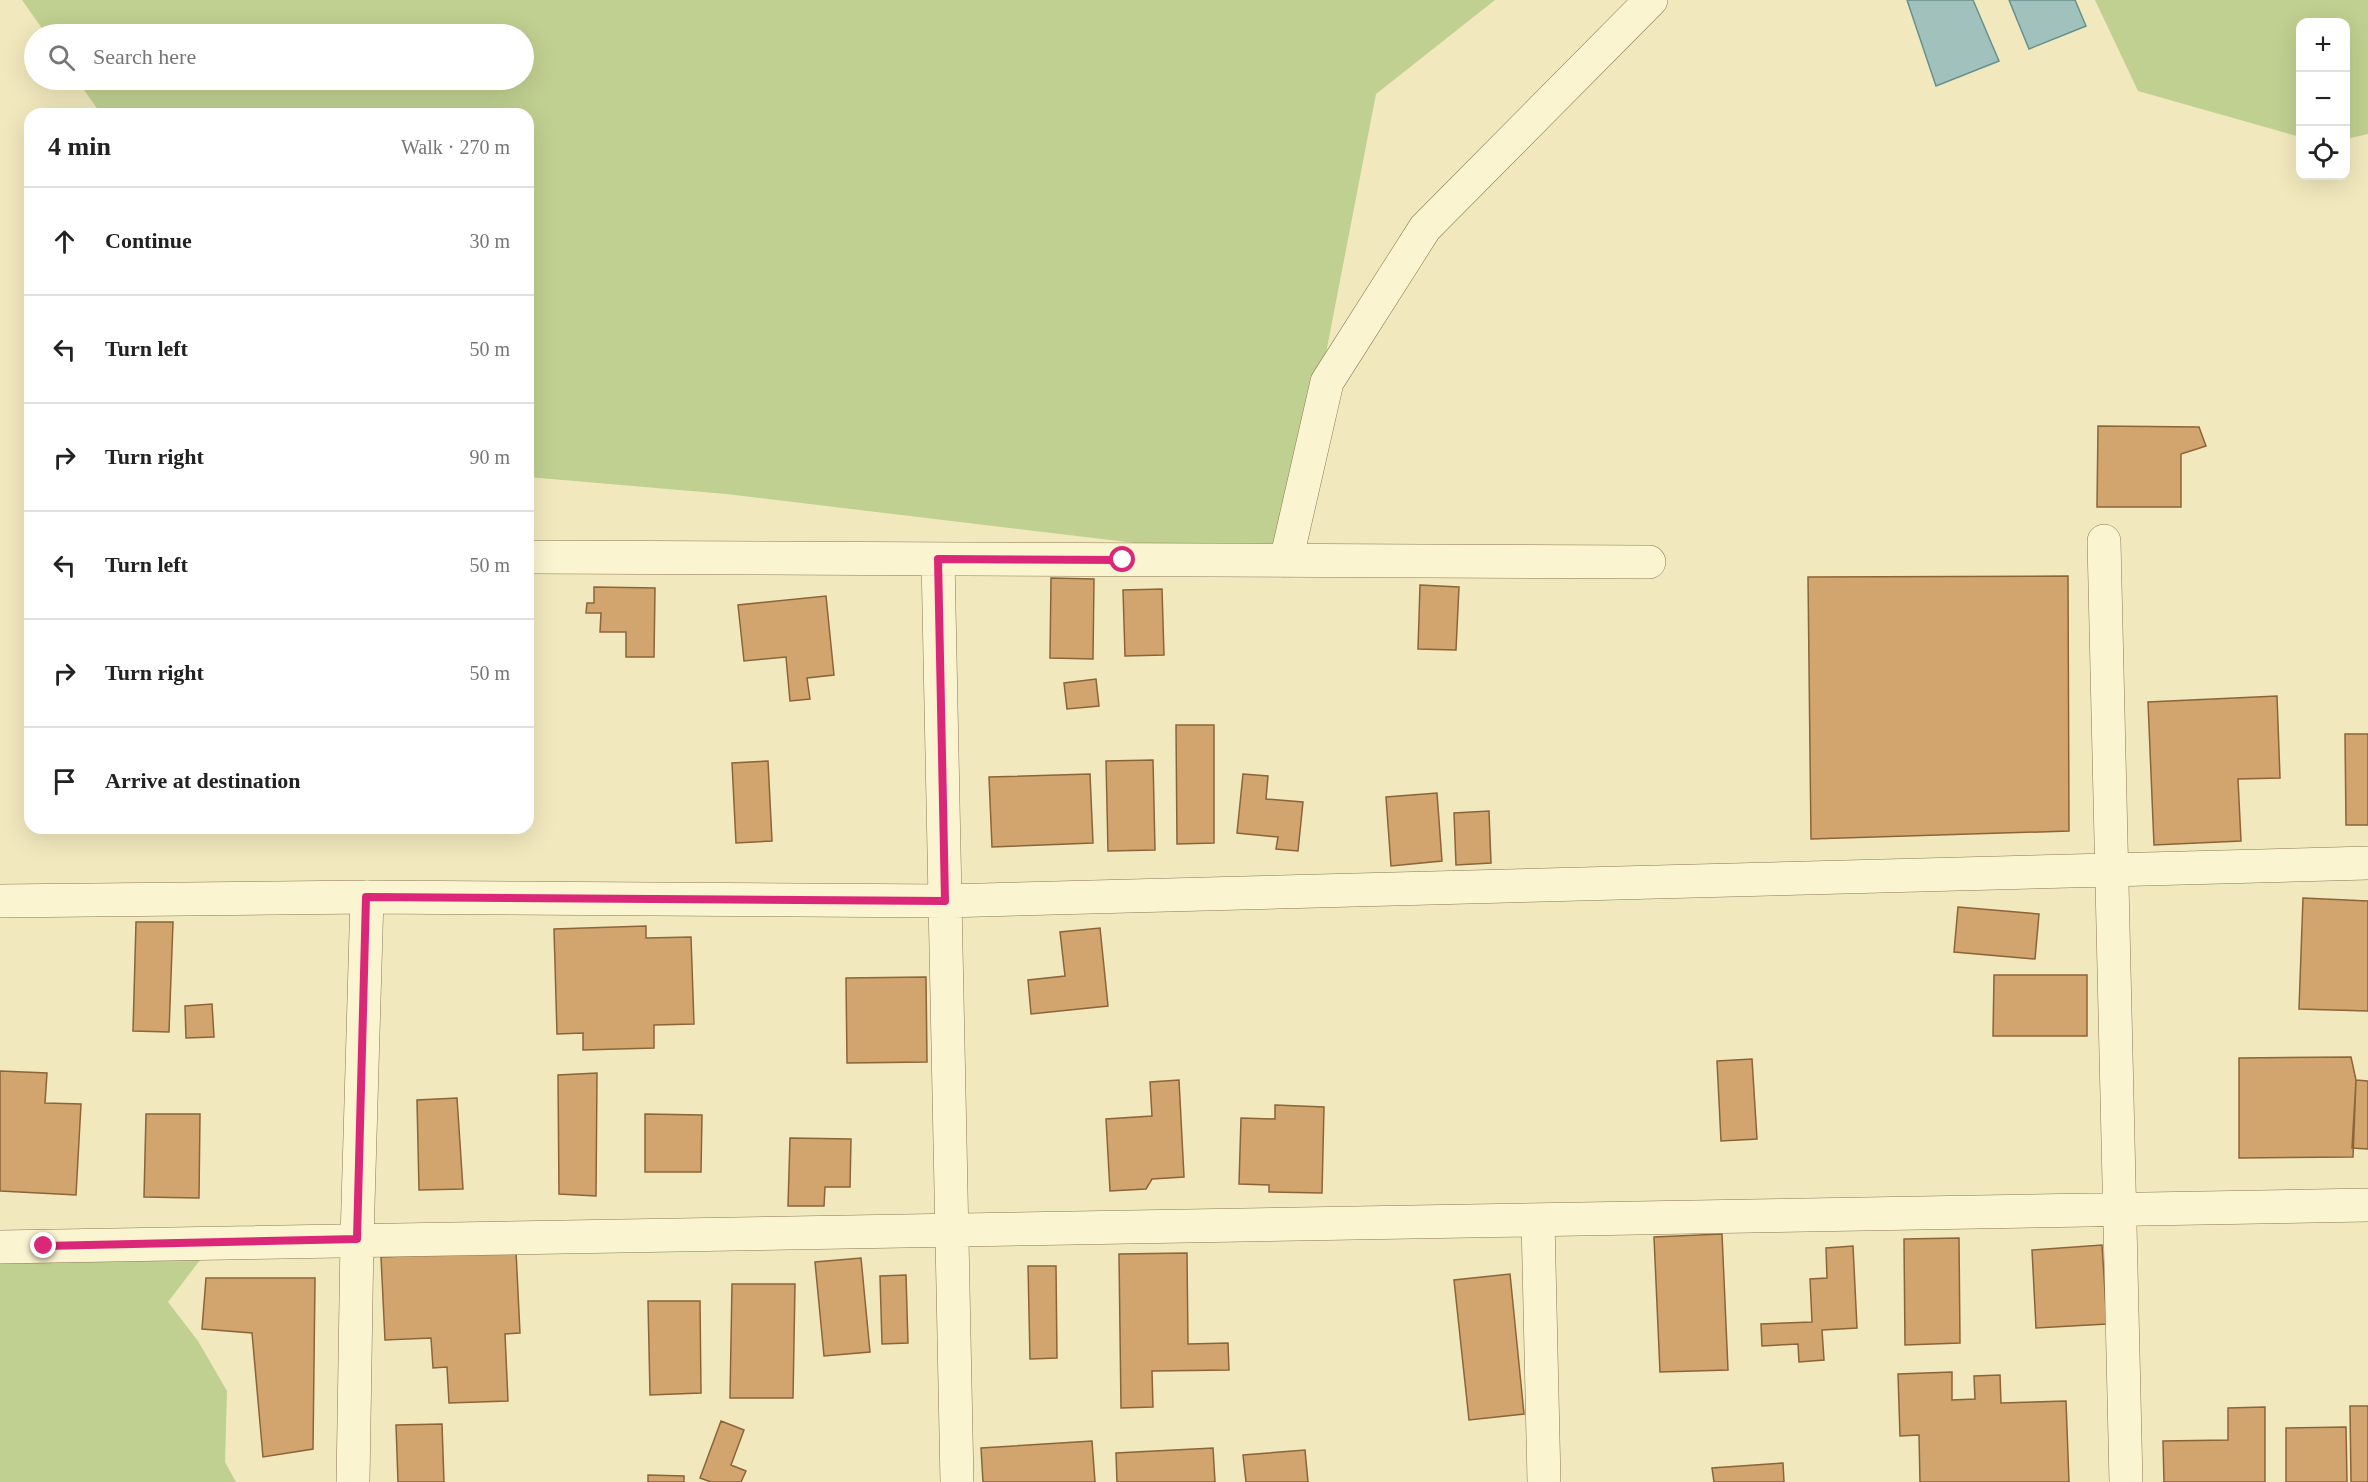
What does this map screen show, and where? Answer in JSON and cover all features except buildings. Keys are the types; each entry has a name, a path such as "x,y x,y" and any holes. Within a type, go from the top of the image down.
{"street":[{"path":"1286,561 1327,382 1425,228 1651,0"},
{"path":"2104,541 2126,1482"},
{"path":"534,557 1649,562"},
{"path":"938,559 957,1482"},
{"path":"0,901 366,897 945,901 2368,863"},
{"path":"353,1482 366,897"},
{"path":"0,1247 2368,1205"},
{"path":"1538,1220 1544,1482"}],"green space":[{"path":"22,0 1495,0 1376,94 1286,561 726,494 534,478 534,108 97,108 84,90 534,90 534,24 39,24"},
{"path":"2095,0 2368,0 2368,134 2350,138 2350,18 2296,18 2296,136 2138,91"},
{"path":"213,1243 168,1302 198,1341 227,1391 225,1462 236,1482 0,1482 0,1247"}],"water":[{"path":"1907,0 1973,0 1999,61 1936,86"},
{"path":"2009,0 2075,0 2086,26 2029,49"}],"route":[{"path":"44,1246 357,1239 366,897 945,901 938,559 1123,560"}]}
